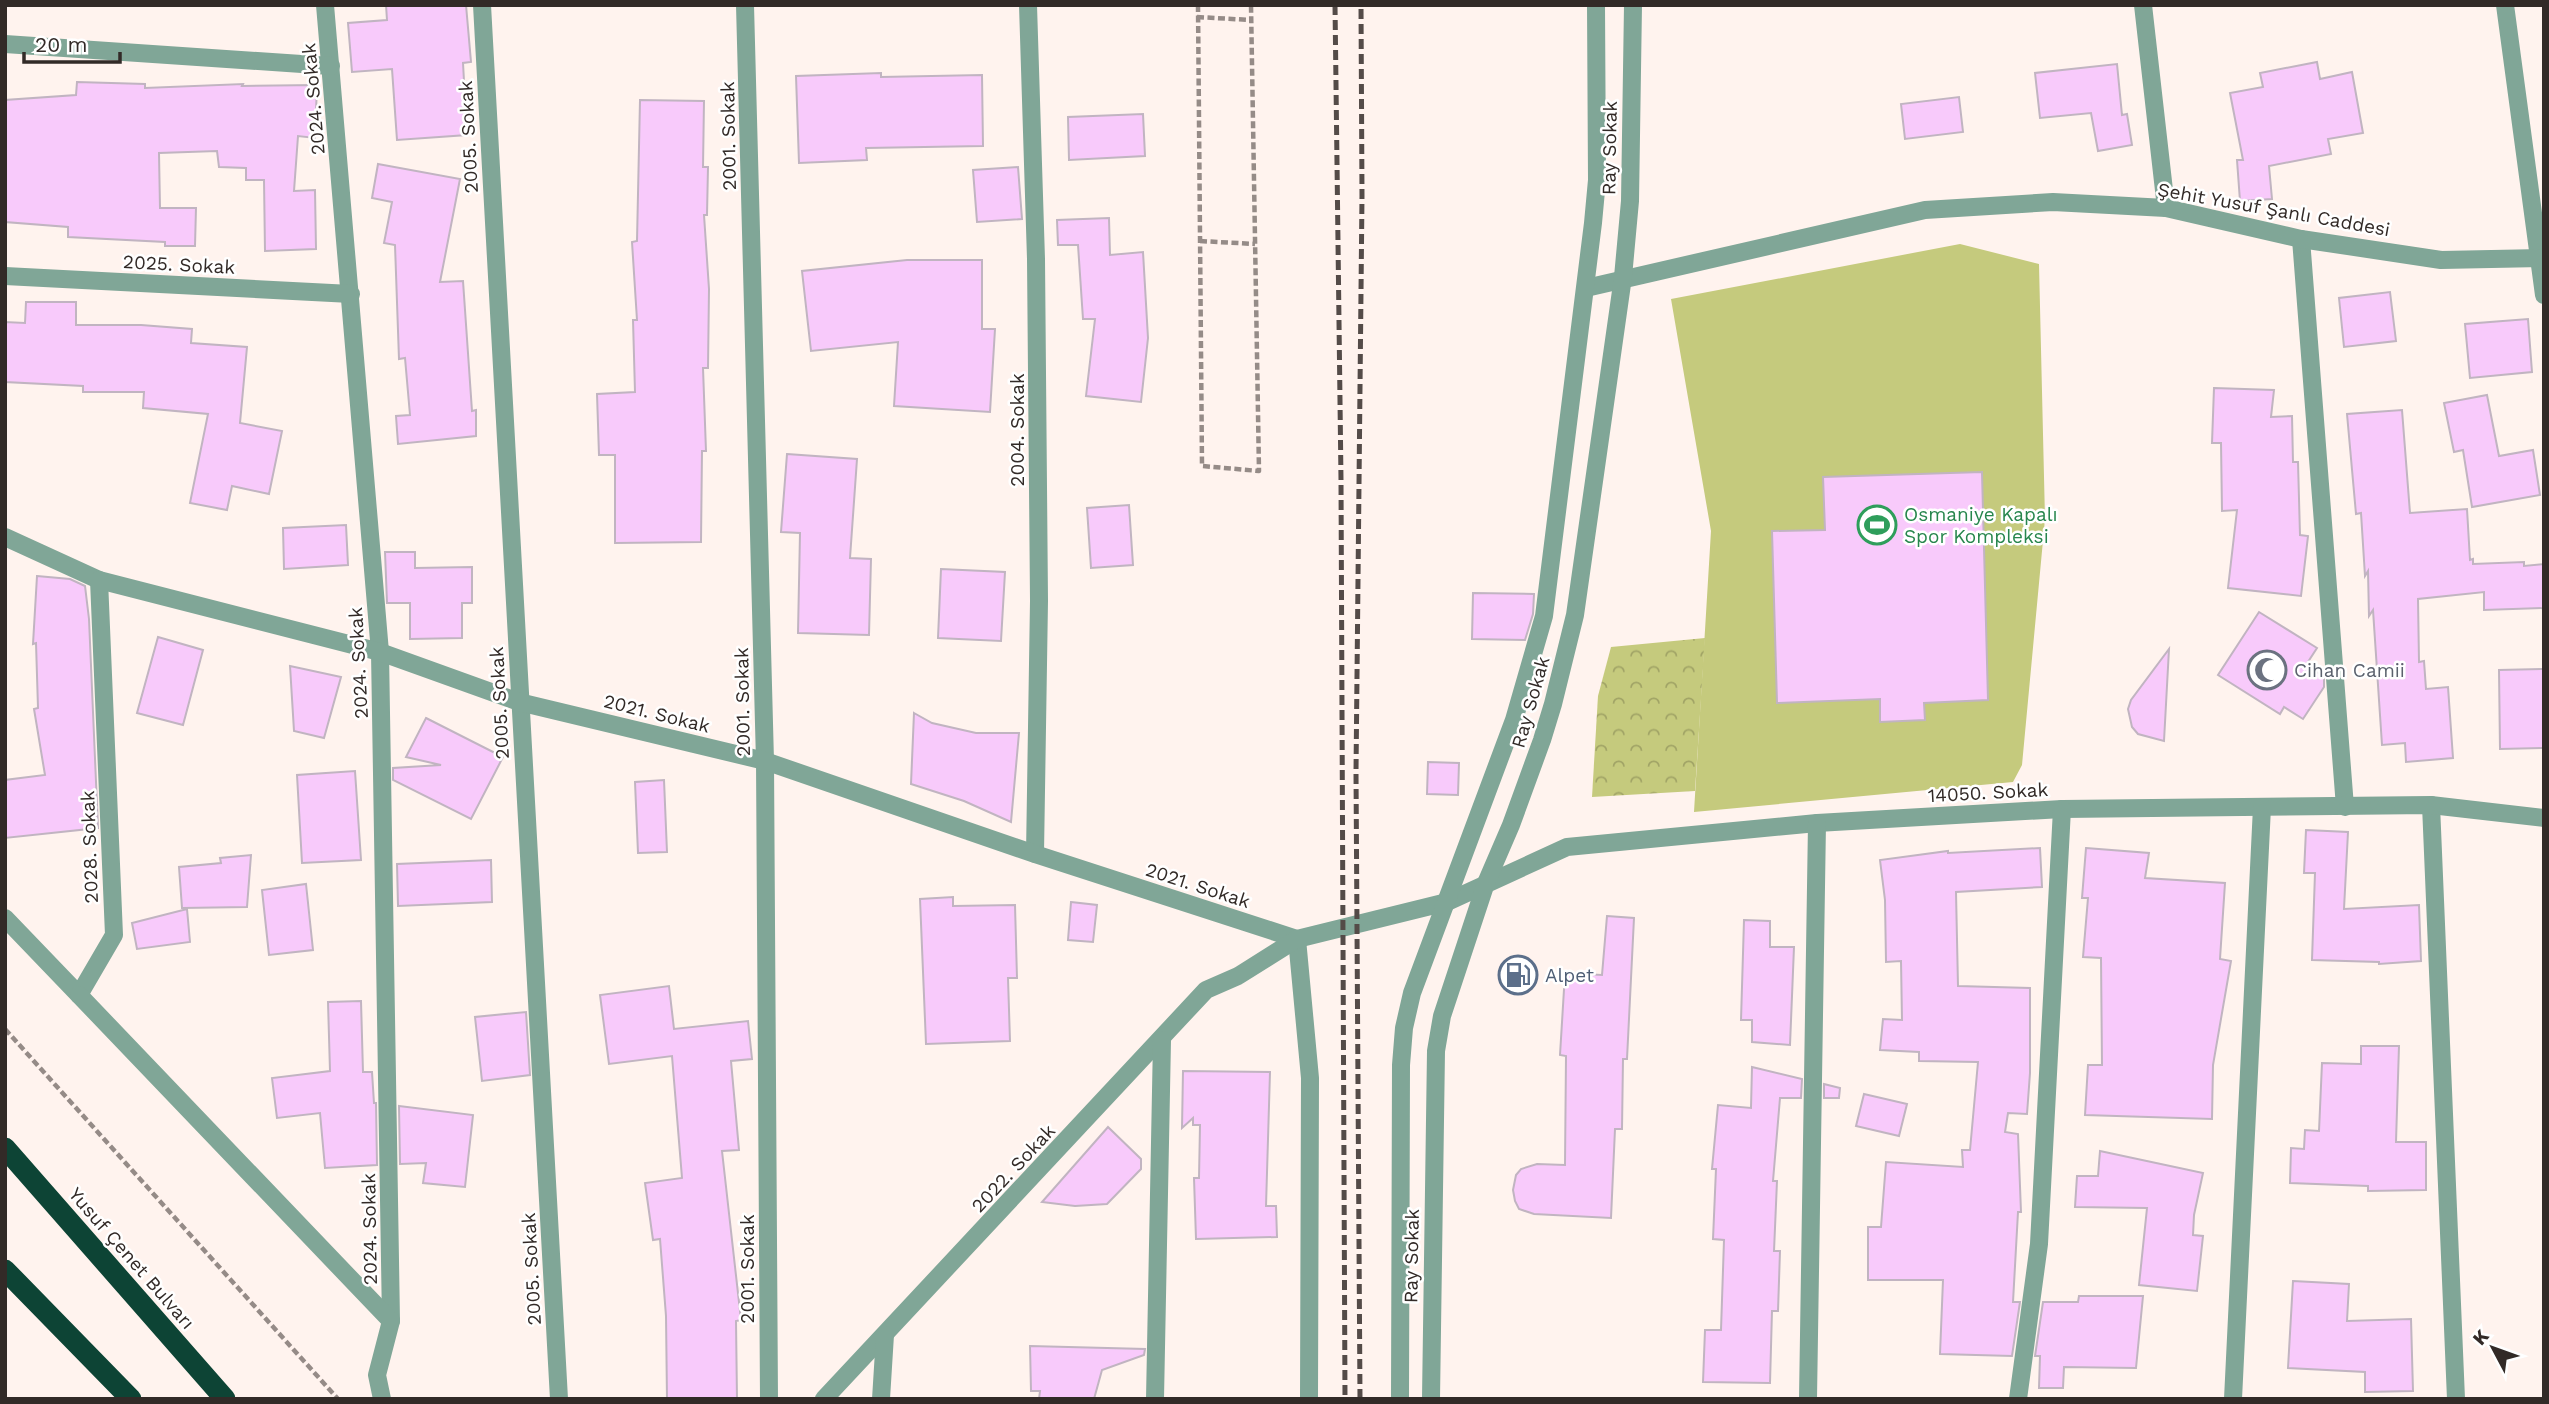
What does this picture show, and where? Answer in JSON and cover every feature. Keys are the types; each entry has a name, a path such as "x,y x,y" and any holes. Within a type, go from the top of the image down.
{"highway":[{"name":"Yusuf Çenet Bulvarı","path":"5,1148 225,1399"},
{"path":"5,1270 126,1397"}],"street":[{"name":"2024. Sokak","path":"325,5 380,652 391,1321 377,1375 382,1399"},
{"name":"2005. Sokak","path":"482,5 559,1399"},
{"name":"2001. Sokak","path":"745,5 765,761 769,1399"},
{"name":"2004. Sokak","path":"1028,5 1037,273 1039,601 1035,854"},
{"path":"1400,1399 1403,1040 1412,993 1514,720 1544,616 1586,288 1597,180 1595,5"},
{"name":"Ray Sokak","path":"1431,1399 1436,1051 1442,1016 1486,883 1511,825 1542,740 1569,639 1623,277 1630,201 1633,5"},
{"path":"2143,5 2166,208"},
{"path":"2505,5 2544,295"},
{"path":"5,44 331,66"},
{"name":"Şehit Yusuf Şanlı Caddesi","path":"1586,288 1623,277 1925,210 2053,202 2166,208 2301,239 2441,260 2541,259"},
{"path":"2301,239 2345,807"},
{"name":"2025. Sokak","path":"5,276 351,295"},
{"name":"2021. Sokak","path":"5,537 99,580 380,652 519,702 765,761 1035,854 1297,939"},
{"name":"2028. Sokak","path":"79,995 114,935 99,580"},
{"path":"2431,805 2456,1399"},
{"name":"14050. Sokak","path":"1297,939 1447,902 1567,846 1817,823 2062,809 2431,805 2544,818"},
{"path":"2232,1399 2262,807"},
{"path":"2018,1399 2039,1244 2062,809"},
{"path":"1808,1399 1817,823"},
{"path":"5,918 391,1321"},
{"path":"1297,939 1310,1078 1309,1399"},
{"name":"2022. Sokak","path":"824,1399 1206,990 1238,976 1297,939"},
{"path":"1155,1399 1162,1040"},
{"path":"881,1399 885,1335"}],"path":[{"path":"1198,5 1202,466 1259,471 1251,5"},
{"path":"1197,17 1251,20"},
{"path":"1200,241 1255,244"},
{"path":"5,1029 338,1399"}],"green space":[{"name":"Osmaniye Kapalı Spor Kompleksi","path":"1960,244 2039,264 2045,519 2022,765 2013,782 1694,812 1711,531 1671,299"},
{"path":"1705,638 1695,791 1592,797 1598,696 1611,647"}],"building":[{"path":"386,5 466,5 471,62 463,63 467,135 397,140 392,69 352,72 348,23 387,20"},
{"path":"2317,62 2320,79 2352,72 2363,133 2328,139 2331,154 2269,166 2272,199 2240,201 2237,160 2243,160 2230,93 2263,87 2260,73"},
{"path":"2117,64 2122,115 2127,114 2132,145 2098,151 2091,113 2040,118 2035,73"},
{"path":"881,73 881,77 982,75 983,146 866,148 867,160 799,163 796,76"},
{"path":"77,82 145,84 145,88 243,84 242,86 317,85 315,138 298,136 294,191 315,190 316,249 265,251 264,180 246,180 246,168 219,167 217,151 159,153 160,208 196,208 195,246 165,246 165,242 68,237 68,227 5,222 5,100 76,95"},
{"path":"1959,97 1963,132 1905,139 1901,104"},
{"path":"640,100 704,101 703,167 708,167 707,215 704,215 709,289 708,368 703,368 706,451 702,451 701,542 615,543 615,455 599,455 597,394 635,392 633,320 637,320 632,242 637,241"},
{"path":"1143,114 1145,156 1069,160 1068,117"},
{"path":"378,164 460,179 440,282 463,281 472,411 476,410 476,436 398,444 396,416 410,415 405,358 399,359 395,245 384,243 392,202 372,198"},
{"path":"1018,167 1022,219 977,222 973,170"},
{"path":"1109,218 1110,255 1143,252 1148,338 1141,402 1086,396 1095,319 1083,319 1078,245 1058,245 1057,220"},
{"path":"907,260 982,260 982,329 995,329 990,412 894,406 898,342 811,351 802,271"},
{"path":"2390,292 2396,341 2344,347 2339,298"},
{"path":"26,302 76,302 76,325 141,325 192,329 191,343 247,347 240,423 282,431 269,494 232,486 227,510 190,503 208,414 143,408 144,392 83,392 83,386 5,382 5,322 25,323"},
{"path":"2528,319 2532,372 2470,378 2465,324"},
{"path":"2214,388 2274,390 2271,417 2292,416 2293,462 2298,462 2300,535 2308,536 2301,596 2228,588 2237,510 2222,511 2221,443 2212,443"},
{"path":"2487,395 2499,456 2533,450 2540,495 2472,507 2463,450 2454,452 2444,403"},
{"path":"2402,410 2410,513 2467,509 2470,560 2473,559 2473,564 2544,564 2544,608 2484,610 2484,592 2418,599 2419,662 2424,661 2426,689 2448,687 2453,758 2406,762 2405,743 2382,745 2373,610 2369,616 2368,571 2365,576 2361,513 2356,514 2347,414"},
{"path":"787,454 857,459 850,558 871,559 869,635 798,633 800,533 781,532"},
{"path":"1982,472 1988,700 1924,703 1925,720 1880,722 1880,699 1777,703 1772,531 1825,530 1823,477"},
{"path":"1129,505 1133,565 1091,568 1087,508"},
{"path":"346,525 348,565 284,569 283,528"},
{"path":"385,552 415,552 415,568 472,567 472,603 462,603 462,638 410,639 410,603 387,603"},
{"path":"941,569 1005,572 1001,641 938,638"},
{"path":"37,576 70,579 85,586 89,619 98,828 5,838 5,780 45,775 34,709 38,708 36,643 33,644"},
{"path":"1473,593 1534,594 1533,614 1525,640 1472,639"},
{"name":"Cihan Camii","path":"2259,612 2317,648 2306,665 2324,677 2324,687 2303,719 2284,707 2280,714 2218,675"},
{"path":"158,637 203,650 183,725 137,713"},
{"path":"2169,649 2164,741 2138,734 2132,727 2128,709 2131,700"},
{"path":"290,666 341,677 324,738 294,731"},
{"path":"2544,669 2544,748 2500,749 2499,670"},
{"path":"914,713 932,723 976,733 1019,733 1011,822 964,801 911,784"},
{"path":"426,718 503,757 471,819 393,780 393,768 441,765 406,757"},
{"path":"1428,762 1459,763 1458,795 1427,794"},
{"path":"355,771 361,860 302,863 297,775"},
{"path":"664,780 667,852 638,853 635,782"},
{"path":"2306,830 2348,832 2344,909 2419,905 2421,961 2379,964 2312,960 2315,873 2304,873"},
{"path":"2040,848 2042,887 1956,892 1958,986 2030,988 2030,1073 2027,1114 2008,1113 2005,1132 2018,1134 2021,1212 2018,1212 2013,1302 2020,1302 2012,1356 1940,1354 1943,1280 1868,1280 1868,1227 1881,1227 1886,1162 1963,1167 1962,1150 1970,1150 1978,1062 1919,1061 1919,1052 1880,1050 1883,1019 1902,1020 1901,961 1886,962 1885,900 1880,860 1948,851"},
{"path":"2086,848 2149,853 2145,878 2225,883 2220,959 2231,961 2213,1065 2212,1119 2085,1115 2088,1065 2102,1065 2101,958 2083,957 2088,898 2082,898"},
{"path":"251,855 247,907 182,908 179,867 221,863 220,858"},
{"path":"491,860 492,902 398,906 397,864"},
{"path":"306,884 313,950 269,955 262,890"},
{"path":"953,897 953,906 1015,905 1017,978 1008,978 1010,1041 926,1044 920,899"},
{"path":"1071,902 1097,905 1093,942 1068,940"},
{"path":"187,909 190,942 137,949 132,923"},
{"path":"1607,916 1634,918 1627,1059 1623,1059 1622,1129 1615,1129 1611,1218 1534,1214 1519,1209 1515,1201 1513,1190 1516,1175 1521,1169 1537,1164 1565,1165 1566,1056 1560,1055 1565,973 1602,975"},
{"path":"1744,920 1770,921 1770,947 1794,947 1790,1045 1752,1042 1752,1020 1741,1020"},
{"path":"669,986 674,1029 748,1021 752,1059 731,1061 739,1150 722,1151 741,1320 736,1321 737,1399 667,1399 666,1316 660,1239 653,1240 645,1183 682,1178 672,1056 609,1064 600,995"},
{"path":"361,1001 363,1072 372,1072 376,1103 377,1165 325,1168 320,1113 277,1118 272,1078 330,1071 328,1002"},
{"path":"526,1012 530,1075 482,1081 475,1017"},
{"path":"2361,1046 2399,1046 2396,1142 2426,1142 2426,1190 2368,1191 2368,1186 2290,1183 2291,1148 2304,1149 2305,1130 2319,1131 2322,1063 2361,1064"},
{"path":"1752,1067 1802,1079 1801,1098 1780,1098 1773,1181 1777,1181 1774,1251 1780,1251 1778,1311 1772,1311 1770,1383 1703,1382 1705,1330 1721,1330 1724,1240 1713,1239 1716,1169 1712,1169 1718,1105 1751,1108"},
{"path":"1183,1071 1270,1072 1266,1206 1276,1206 1277,1237 1196,1239 1194,1178 1199,1178 1200,1125 1193,1125 1193,1118 1182,1128"},
{"path":"1824,1084 1840,1088 1839,1098 1824,1098"},
{"path":"1864,1094 1907,1104 1899,1136 1856,1126"},
{"path":"399,1106 473,1115 465,1187 423,1183 426,1163 400,1164"},
{"path":"1108,1127 1141,1159 1141,1169 1107,1204 1075,1206 1042,1202"},
{"path":"2100,1151 2203,1173 2194,1215 2193,1235 2203,1236 2197,1291 2139,1285 2147,1208 2075,1207 2077,1176 2098,1176"},
{"path":"2293,1281 2349,1284 2347,1321 2411,1319 2413,1391 2365,1392 2365,1372 2288,1368"},
{"path":"2079,1296 2143,1296 2136,1368 2064,1367 2063,1388 2039,1388 2040,1356 2035,1356 2043,1302 2078,1302"},
{"path":"1030,1346 1145,1349 1144,1355 1102,1370 1094,1399 1039,1399 1040,1391 1031,1391"}],"railway":[{"path":"1335,5 1341,480 1345,1399"},
{"path":"1360,1399 1356,772 1362,196 1361,5"}],"place":[{"name":"Osmaniye Kapalı Spor Kompleksi","path":"1877,525"},
{"name":"Cihan Camii","path":"2267,670"},
{"name":"Alpet","path":"1518,975"}]}
